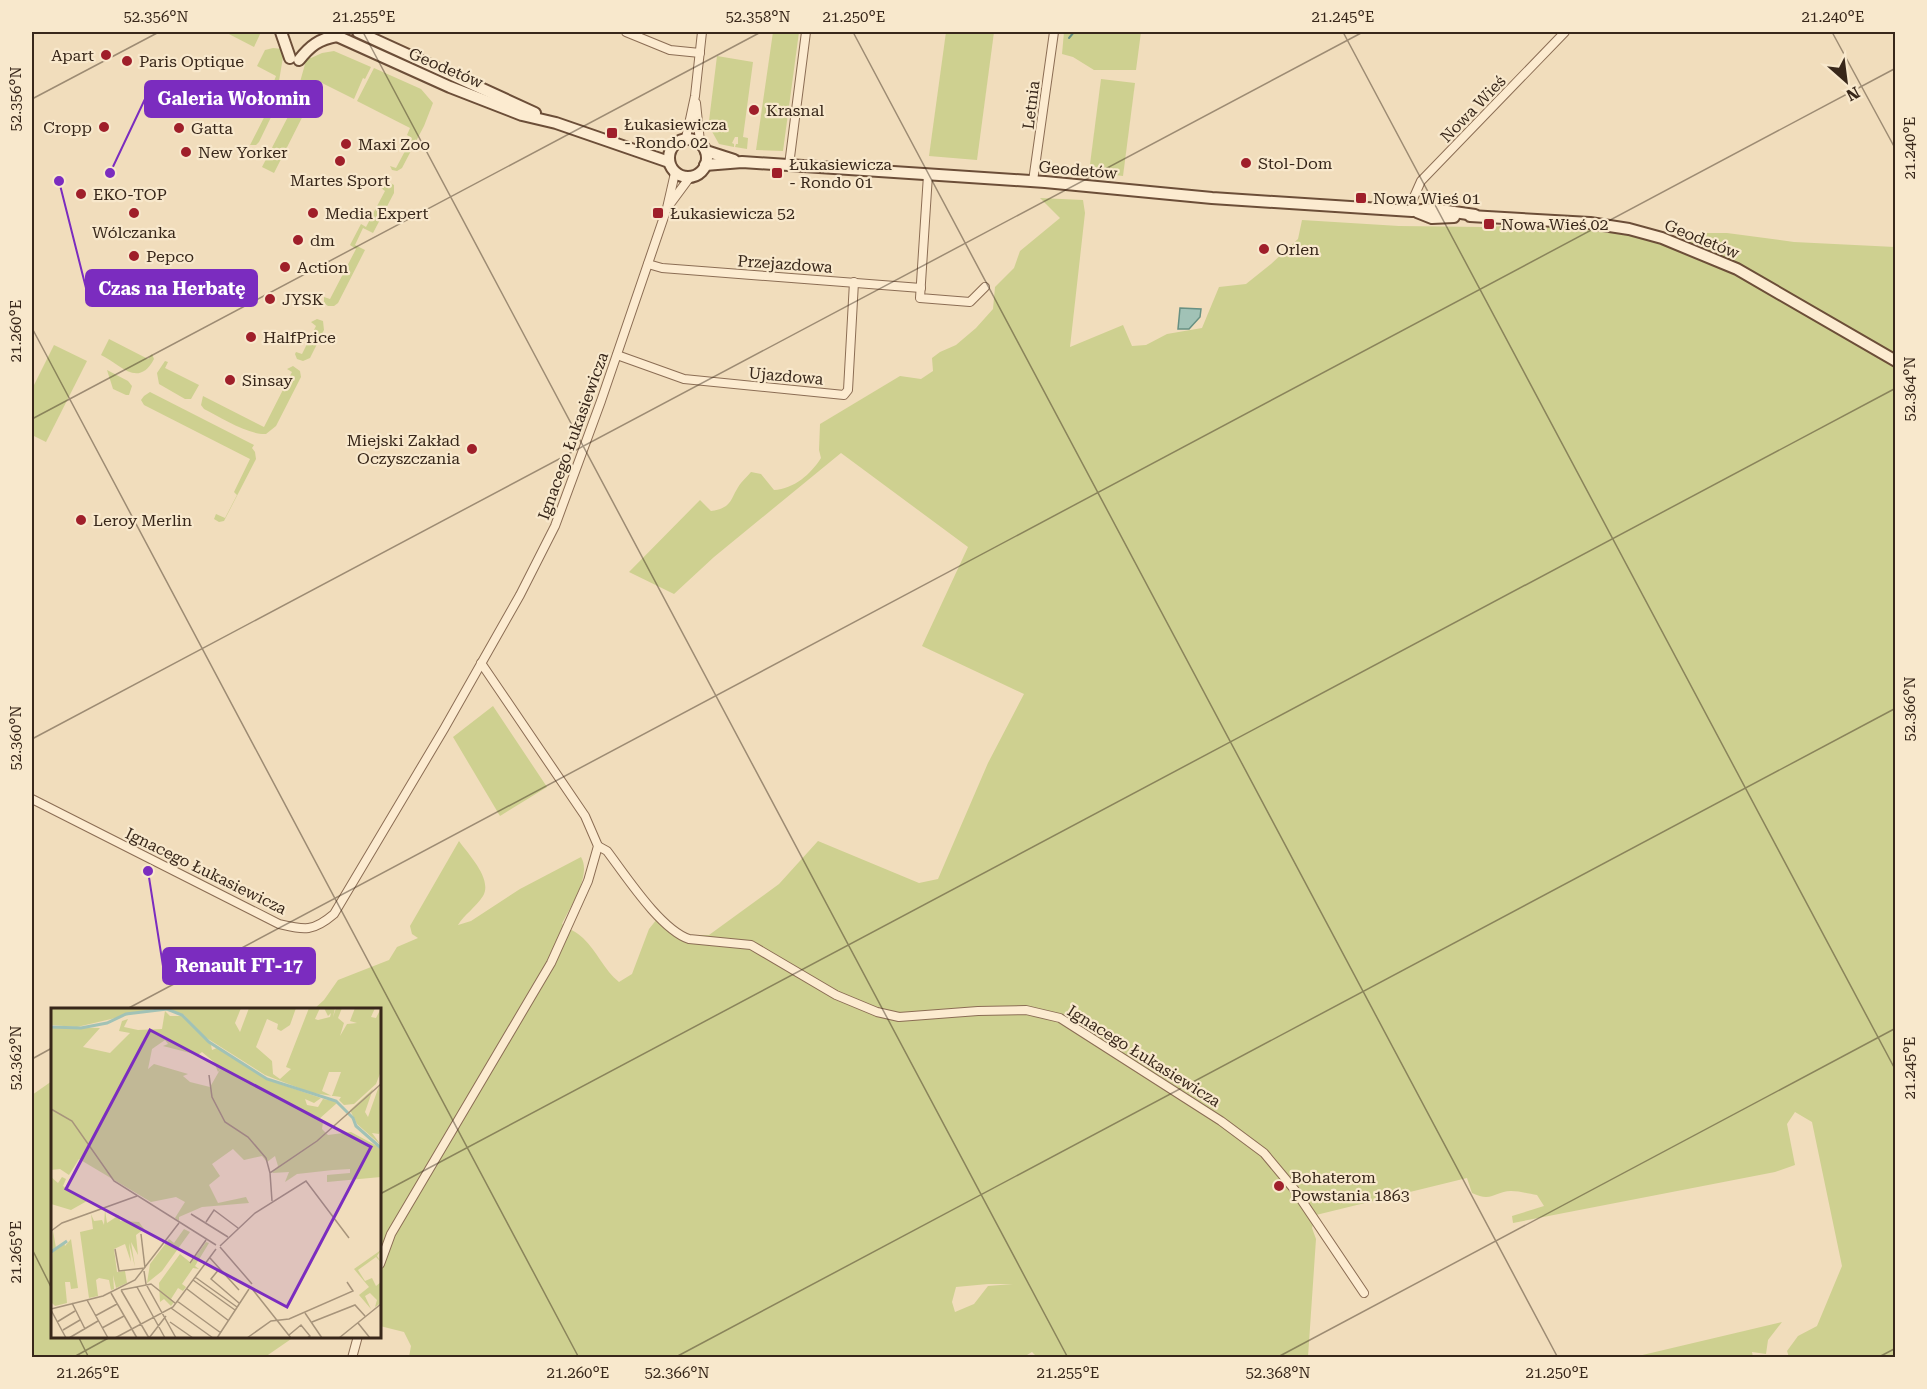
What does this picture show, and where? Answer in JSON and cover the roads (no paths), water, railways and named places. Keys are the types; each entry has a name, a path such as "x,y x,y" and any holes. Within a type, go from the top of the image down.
{"main road":[{"path":"281,32 295,59 317,41 333,34"},
{"name":"Geodetów","path":"358,32 556,123"},
{"name":"Geodetów","path":"333,34 460,91 522,115 556,123 669,162"},
{"path":"686,138 703,147 705,165 699,173 690,177 675,173 669,162 670,150 676,142 686,138"},
{"name":"Geodetów","path":"631,147 670,150"},
{"name":"Geodetów","path":"703,147 742,162"},
{"name":"Geodetów","path":"705,165 742,162 928,176 1033,181 1212,198 1412,211 1433,209 1475,215 1590,223 1629,229 1681,244 1737,269 1896,361"}],"street":[{"path":"626,32 670,50 700,53"},
{"path":"686,138 695,96 702,32"},
{"path":"789,165 806,32"},
{"name":"Letnia","path":"1033,181 1054,32"},
{"name":"Nowa Wieś","path":"1412,211 1413,199 1421,181 1565,32"},
{"path":"695,96 703,147"},
{"name":"Ignacego Łukasiewicza","path":"32,799 279,924 306,930 321,925 334,914 439,738 520,595 555,526 584,452 648,264 667,208 675,173"},
{"path":"928,176 920,298 970,302 985,287"},
{"name":"Ignacego Łukasiewicza","path":"667,208 690,177"},
{"name":"Przejazdowa","path":"648,264 662,268 921,288"},
{"name":"Ujazdowa","path":"617,355 684,379 844,395 848,390 854,282"},
{"name":"Ignacego Łukasiewicza","path":"480,663 585,816 598,846 607,851 660,918 681,937 751,945 837,995 877,1012 899,1017 967,1011 1026,1010 1060,1018 1221,1121 1264,1153 1294,1189 1364,1293"},
{"path":"381,1261 391,1234 551,963 588,882 598,846"},
{"path":"352,1358 357,1338"}],"water":[{"path":"1180,308 1201,309 1200,317 1189,329 1178,329"}],"waterway":[{"path":"1032,32 1041,33"},
{"path":"1069,38 1074,32"}],"place":[{"name":"Apart","path":"106,55"},
{"name":"Paris Optique","path":"127,61"},
{"name":"Krasnal","path":"754,110"},
{"name":"Cropp","path":"104,127"},
{"name":"Gatta","path":"179,128"},
{"name":"Łukasiewicza - Rondo 02","path":"612,133"},
{"name":"Maxi Zoo","path":"346,144"},
{"name":"New Yorker","path":"186,152"},
{"name":"Martes Sport","path":"340,161"},
{"name":"Stol-Dom","path":"1246,163"},
{"name":"Galeria Wołomin","path":"110,173"},
{"name":"Łukasiewicza - Rondo 01","path":"777,173"},
{"name":"Czas na Herbatę","path":"59,181"},
{"name":"EKO-TOP","path":"81,194"},
{"name":"Nowa Wieś 01","path":"1361,198"},
{"name":"Wólczanka","path":"134,213"},
{"name":"Media Expert","path":"313,213"},
{"name":"Łukasiewicza 52","path":"658,213"},
{"name":"Nowa Wieś 02","path":"1489,224"},
{"name":"dm","path":"298,240"},
{"name":"Orlen","path":"1264,249"},
{"name":"Pepco","path":"134,256"},
{"name":"Action","path":"285,267"},
{"name":"JYSK","path":"270,299"},
{"name":"HalfPrice","path":"251,337"},
{"name":"Sinsay","path":"230,380"},
{"name":"Miejski Zakład Oczyszczania","path":"472,449"},
{"name":"Leroy Merlin","path":"81,520"},
{"name":"Renault FT-17","path":"148,871"},
{"name":"Bohaterom Powstania 1863","path":"1279,1186"}]}
